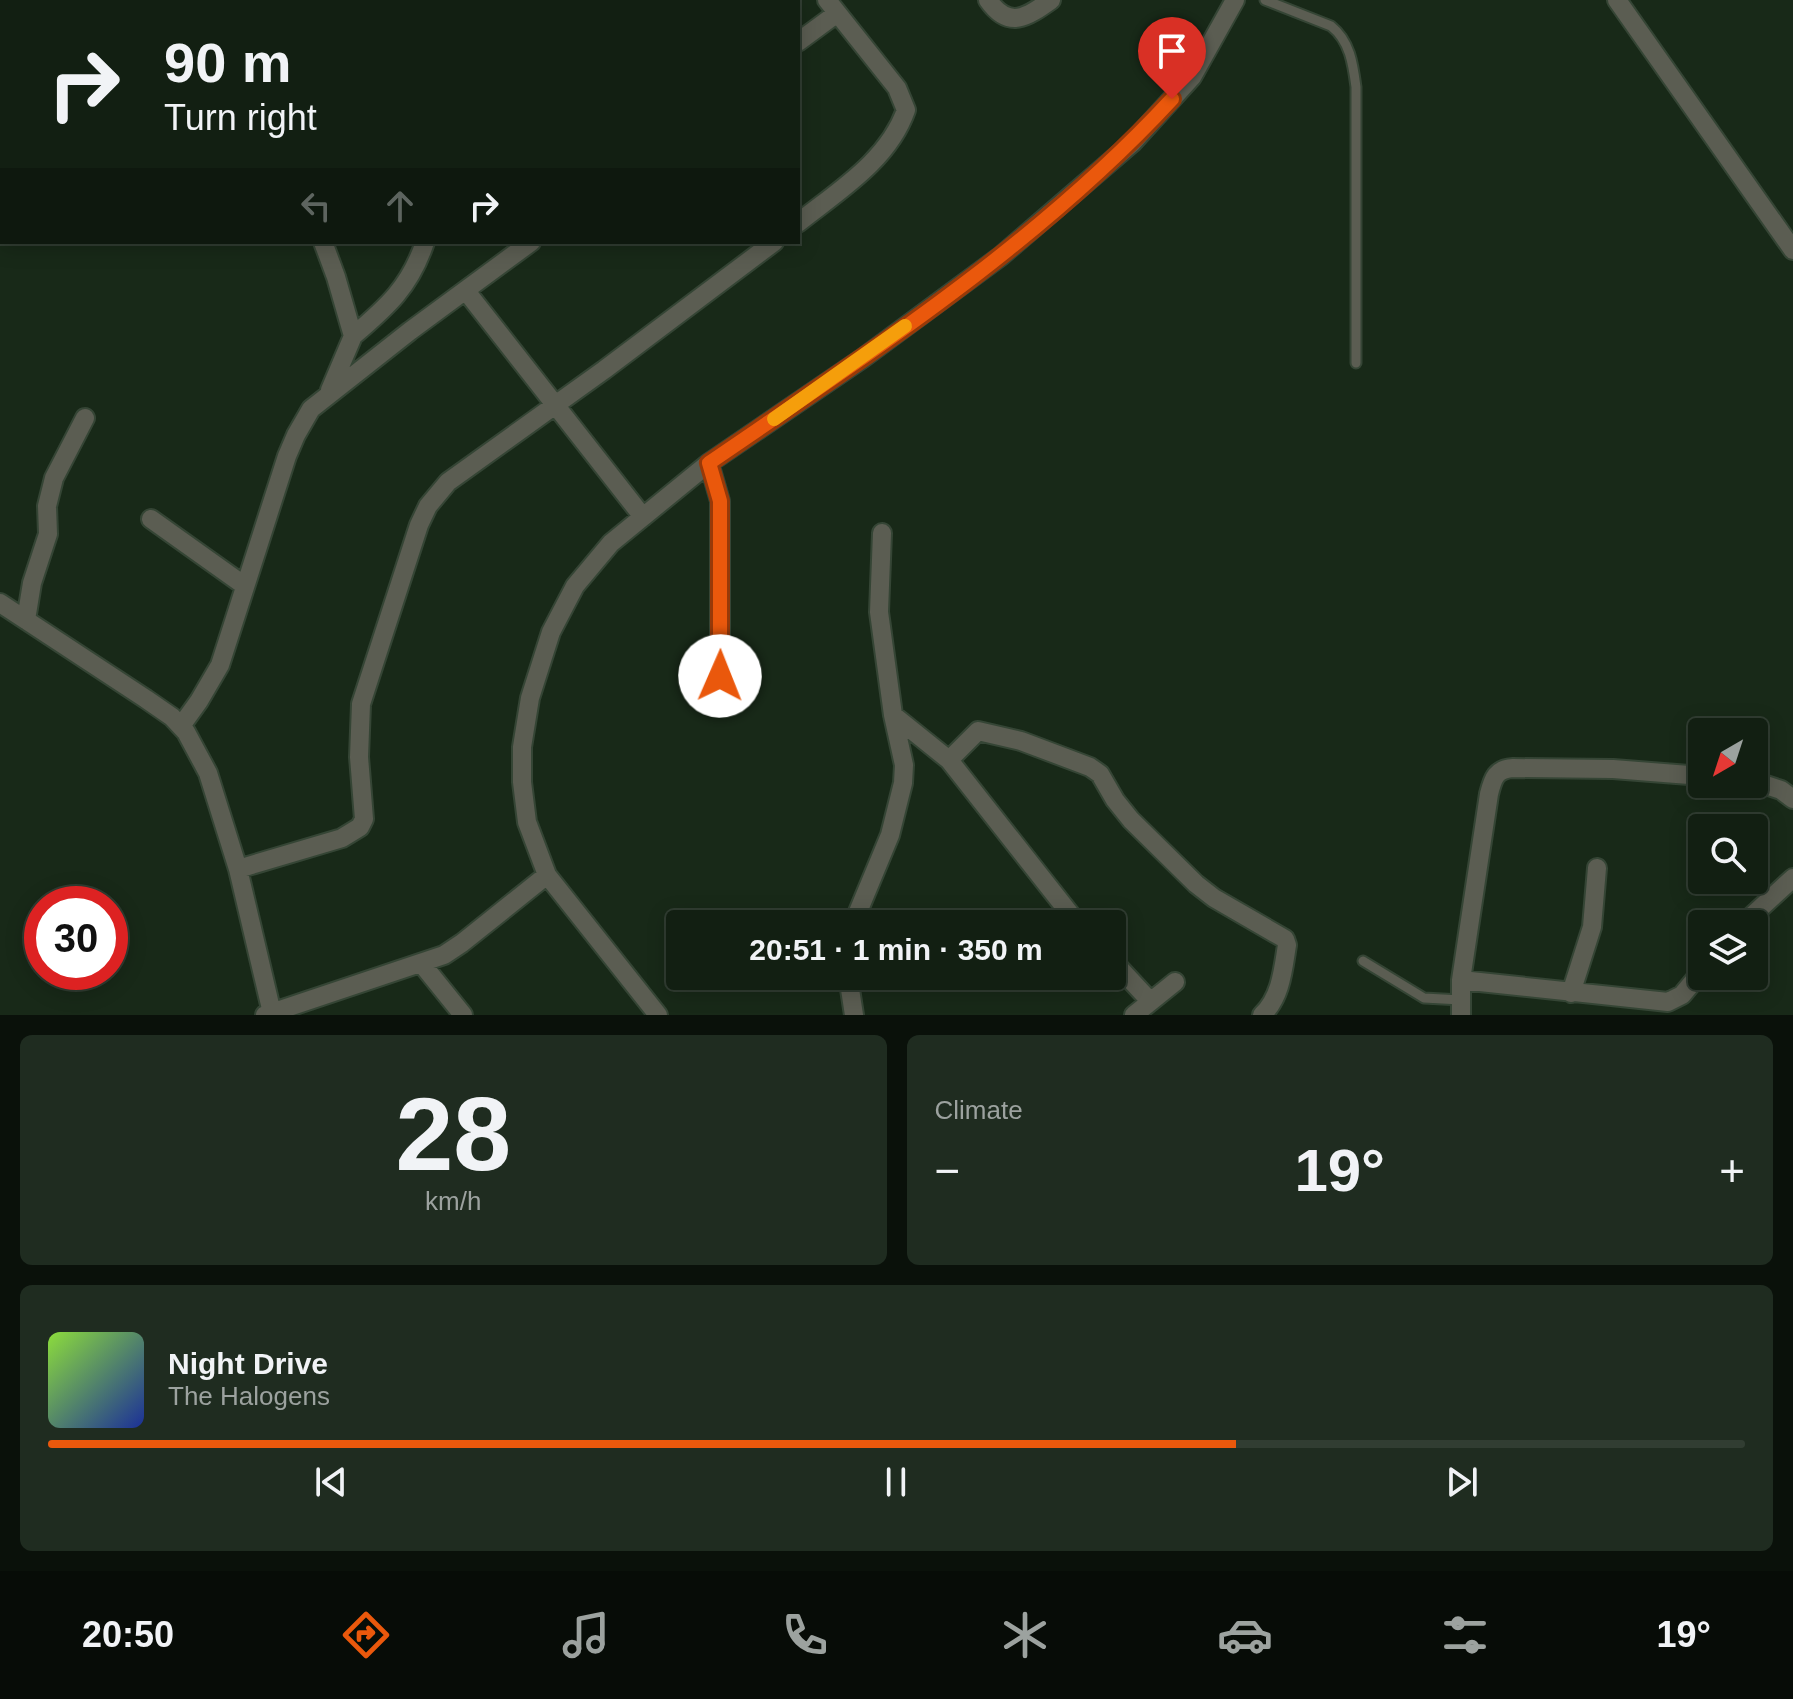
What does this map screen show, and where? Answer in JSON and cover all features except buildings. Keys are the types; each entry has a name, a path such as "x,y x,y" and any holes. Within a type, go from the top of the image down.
{"street":[{"path":"988,0 1000,13 1016,19 1034,12 1051,0"},
{"path":"658,1015 547,875 527,822 522,747 530,698 551,632 575,586 611,543 709,463 1001,256 1132,143 1192,77 1235,0"},
{"path":"1617,0 1793,250"},
{"path":"800,40 832,7 897,88 906,110 891,139 871,164 800,221"},
{"path":"324,244 353,336"},
{"path":"330,393 353,336 400,293 424,244"},
{"path":"181,726 220,665 296,435 311,409 528,244"},
{"path":"238,869 342,838 360,827 364,819 359,757 361,704 419,525 428,506 448,482 771,244"},
{"path":"466,291 643,517"},
{"path":"26,620 32,583 48,534 47,506 54,478 85,418"},
{"path":"709,463 720,501 720,676"},
{"path":"151,519 245,586"},
{"path":"859,910 890,835 903,783 904,765 893,715 879,612 882,533"},
{"path":"0,603 146,699 181,726 208,773 238,869 268,1014 422,964 462,943 547,875"},
{"path":"893,715 949,760 1067,910"},
{"path":"949,760 978,731 1021,741 1090,767 1100,774 1131,820 1196,884 1214,898 1285,939 1287,945 1280,984 1269,1009 1262,1015"},
{"path":"1461,1007 1461,980 1489,794 1495,775 1513,768 1613,769 1688,775"},
{"path":"1768,786 1793,799"},
{"path":"1571,993 1592,927 1597,868"},
{"path":"1758,910 1793,878"},
{"path":"422,964 463,1015"},
{"path":"1126,975 1150,1001"},
{"path":"1461,980 1668,1002 1688,988"},
{"path":"1134,1015 1175,982"},
{"path":"850,990 854,1015"}],"lane":[{"path":"1265,0 1331,26 1339,32 1351,55 1356,87 1356,363"},
{"path":"1363,961 1424,998 1461,1007"}],"slow traffic":[{"path":"774,419 905,326"}],"route":[{"path":"720,676 720,501 709,463 863,358 1001,256 1132,143 1172,99"}]}
